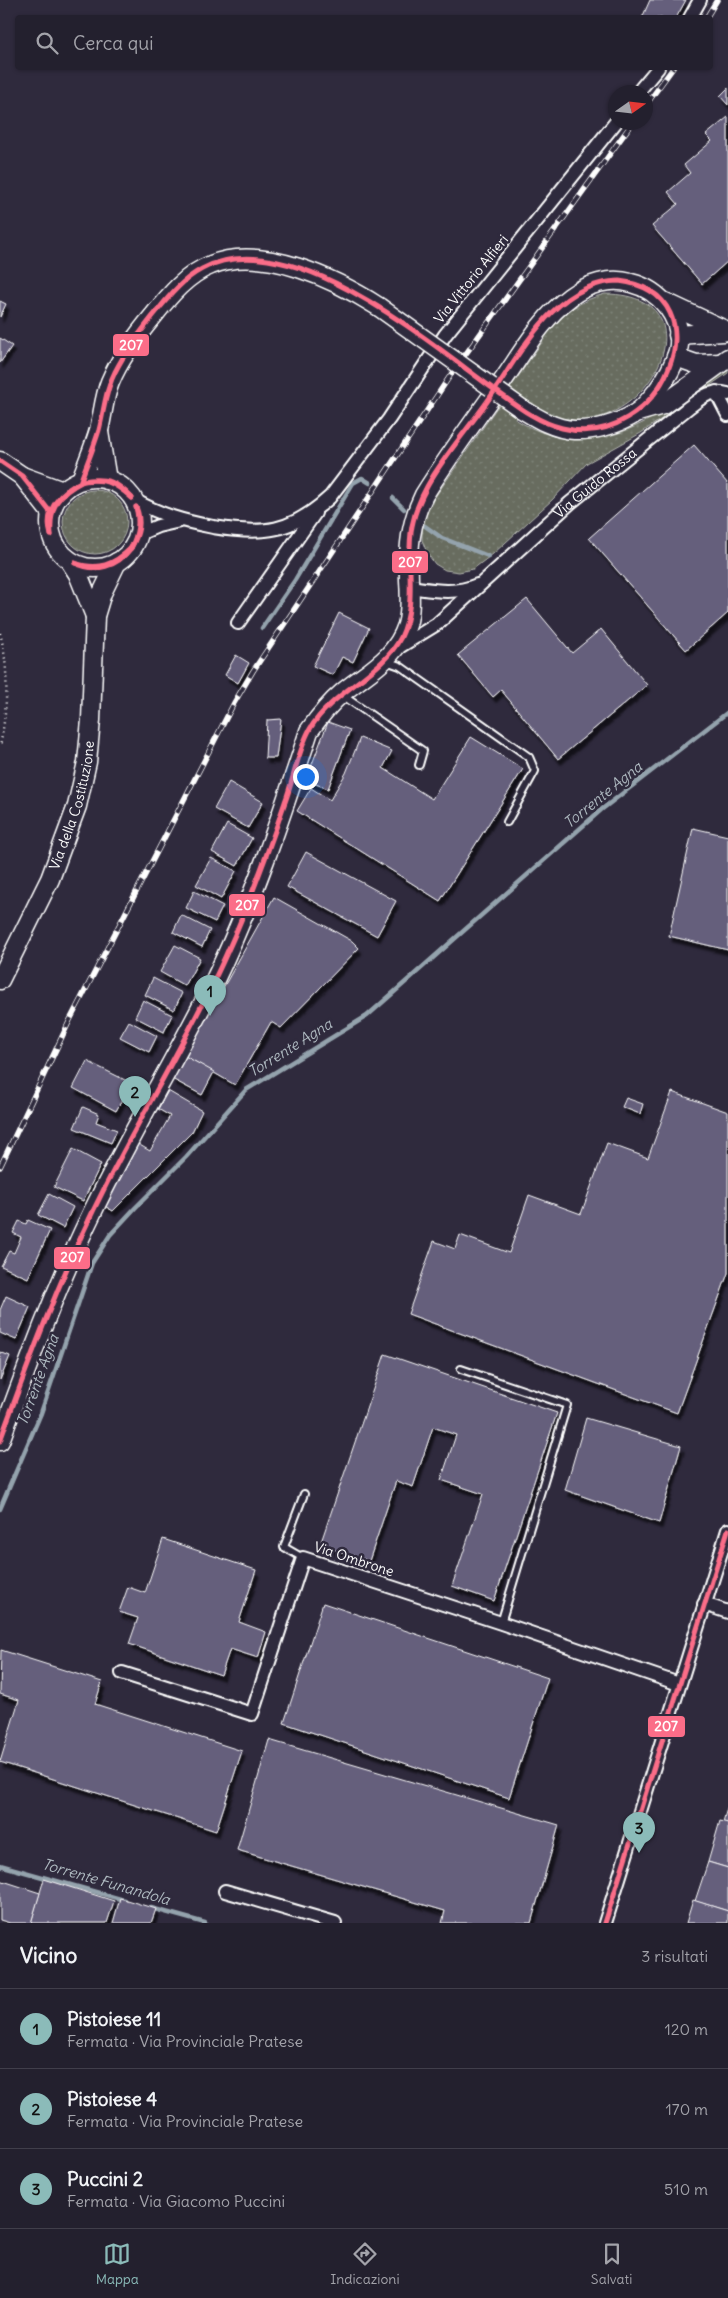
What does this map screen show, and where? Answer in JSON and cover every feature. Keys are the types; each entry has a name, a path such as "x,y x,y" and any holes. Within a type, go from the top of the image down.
{"main road":[{"path":"81,480 99,429 102,408 110,382 146,325 194,274 210,265 228,260 263,259 322,277 379,307 541,421 575,430 591,429 622,421 637,412 663,405 724,361"},
{"path":"0,1441 39,1333 92,1213 212,986 232,941 273,838 309,731 318,718 341,694 389,655 406,626 410,611 409,538 420,502 453,450 547,319 579,290 606,282 625,281 641,285 655,293 665,302 727,331"},
{"path":"637,412 661,385 676,357 678,335 674,318 665,302"},
{"path":"678,335 727,331"},
{"path":"676,357 696,364 724,361"},
{"path":"99,429 107,480"},
{"path":"0,461 22,476 63,491"},
{"path":"22,476 51,513"},
{"path":"68,560 80,566 92,568 105,567 117,562 131,550 139,534 140,522 134,500 122,488 99,478 81,480 63,491 51,513 53,539 57,547 78,574 95,616"},
{"path":"95,616 102,593 117,562"},
{"name":"Via della Costituzione","path":"0,980 50,879 77,806 87,762 92,720 95,616"}],"street":[{"path":"692,15 700,0"},
{"path":"644,85 656,70"},
{"name":"Via Vittorio Alfieri","path":"134,500 158,513 180,521 245,532 259,532 283,527 309,515 320,507 330,497 389,419 445,335 610,130"},
{"path":"722,393 728,415"},
{"name":"Via Guido Rossa","path":"389,655 437,624 570,503 645,440 706,394 722,393"},
{"name":"Via Vittorio Alfieri","path":"238,623 320,507"},
{"name":"Via Vittorio Alfieri","path":"139,534 158,526 180,521"},
{"name":"Via Guido Rossa","path":"409,587 453,591 466,590 481,583"},
{"path":"605,1923 728,1530"},
{"name":"Via Ombrone","path":"122,1673 252,1714 303,1558 501,1622 679,1684"},
{"path":"704,1604 728,1612"},
{"path":"225,1891 335,1923"}],"lane":[{"path":"389,655 400,666 529,757 535,771 506,822"},
{"path":"341,694 423,751 419,765"},
{"path":"461,1369 567,1405 501,1622"},
{"path":"303,1558 284,1547 304,1494"}],"path":[{"path":"0,633 4,648 6,675 4,726 0,747"}],"green space":[{"path":"605,294 639,300 658,315 665,336 660,360 647,384 626,404 600,417 569,420 558,418 527,402 515,419 545,434 574,439 601,438 628,430 653,417 728,367 728,373 641,433 587,463 552,500 493,554 473,569 459,572 445,570 435,564 427,553 422,540 422,530 427,510 435,497 551,329 575,307 589,299"},
{"path":"95,490 107,493 118,499 124,510 127,522 124,534 118,545 107,551 95,554 83,551 72,545 66,534 63,522 66,510 72,499 83,493"}],"building":[{"path":"650,0 686,0 678,15 643,15"},
{"path":"728,88 728,105 720,96"},
{"path":"728,117 728,261 702,284 652,226 678,204 668,192 690,173 684,165 712,141 706,135"},
{"path":"0,301 6,304 0,317"},
{"path":"0,338 12,346 0,363"},
{"path":"694,445 728,484 728,613 686,650 589,538"},
{"path":"527,599 572,653 601,629 647,685 558,759 501,690 493,697 458,655"},
{"path":"339,613 369,628 353,662 342,657 333,675 313,666"},
{"path":"236,655 249,663 238,683 225,675"},
{"path":"281,719 276,758 265,758 267,720"},
{"path":"328,722 350,730 328,789 306,780"},
{"path":"471,737 523,769 440,901 297,811 311,788 330,800 346,773 360,738 392,751 383,768 432,799"},
{"path":"229,782 263,802 248,828 214,809"},
{"path":"227,824 252,838 237,866 212,852"},
{"path":"693,828 728,836 728,950 669,936"},
{"path":"306,852 396,901 377,936 287,887"},
{"path":"211,858 236,871 221,899 196,885"},
{"path":"194,891 223,906 215,922 186,908"},
{"path":"274,897 352,941 359,948 281,1028 271,1022 235,1085 185,1056"},
{"path":"181,915 210,930 202,947 173,932"},
{"path":"175,945 200,958 185,986 160,972"},
{"path":"153,978 182,993 174,1010 145,995"},
{"path":"143,1000 172,1015 164,1032 135,1017"},
{"path":"129,1021 157,1036 149,1052 120,1037"},
{"path":"185,1056 214,1072 202,1095 172,1079"},
{"path":"87,1061 131,1083 116,1111 73,1088"},
{"path":"168,1091 202,1111 192,1132 113,1211 103,1205 138,1144 150,1151 170,1116 158,1109"},
{"path":"672,1092 728,1112 728,1273 677,1413 408,1314 434,1241 455,1249 460,1235 509,1253 529,1195 581,1214 607,1143 648,1158"},
{"path":"626,1098 643,1104 640,1114 622,1107"},
{"path":"83,1107 99,1114 96,1122 117,1130 111,1143 74,1128"},
{"path":"73,1149 101,1164 83,1201 54,1187"},
{"path":"49,1194 73,1207 63,1228 38,1215"},
{"path":"28,1220 50,1230 28,1278 1,1266 9,1251 14,1253 21,1237 13,1233 19,1221 26,1224"},
{"path":"6,1296 30,1307 16,1340 0,1333 0,1310"},
{"path":"0,1352 10,1356 0,1380"},
{"path":"385,1354 557,1413 494,1601 452,1586 483,1494 441,1480 456,1435 433,1427 413,1487 396,1481 369,1561 320,1545"},
{"path":"586,1418 681,1446 659,1523 565,1490"},
{"path":"163,1539 256,1570 239,1622 266,1632 258,1658 230,1649 221,1675 129,1644 138,1618 119,1612 128,1587 145,1593"},
{"path":"323,1603 548,1678 509,1798 284,1723"},
{"path":"1,1650 102,1682 95,1704 242,1751 216,1831 0,1762 19,1700 0,1694"},
{"path":"269,1740 559,1825 531,1923 442,1923 445,1911 237,1850"},
{"path":"728,1805 728,1823 723,1822"},
{"path":"720,1821 728,1823 728,1868 708,1862"},
{"path":"708,1862 728,1868 728,1911 695,1901"},
{"path":"44,1879 114,1901 107,1923 31,1923"},
{"path":"0,1880 40,1893 31,1923 10,1923 0,1920"},
{"path":"120,1898 156,1909 151,1923 113,1923"},
{"path":"693,1900 728,1911 728,1923 686,1923"}],"waterway":[{"path":"262,628 295,580 353,483 362,478 370,483"},
{"path":"393,498 404,509"},
{"path":"425,526 442,538 488,556"},
{"name":"Torrente Agna","path":"0,1509 41,1413 92,1263 110,1235 186,1157 246,1090 367,1016 601,810 728,712"},
{"name":"Torrente Funandola","path":"0,1865 124,1900"},
{"name":"Torrente Funandola","path":"151,1908 205,1923"}],"railway":[{"path":"708,15 717,0"},
{"path":"653,95 672,70"},
{"path":"0,1167 70,1020 234,703 253,671 452,373 627,130"}],"transit line":[{"name":"207","path":"81,480 99,430 112,379 132,343 175,290 194,273 237,259 275,261 315,274 356,294 396,318 495,390"},
{"name":"207","path":"619,281 652,292 670,313 675,340 668,369 652,396 628,417 597,429 562,428 535,417 495,390 531,336 561,304 578,292 597,284 619,281"},
{"name":"207","path":"0,1441 48,1313 75,1250 119,1160 211,987 233,938 271,842 306,737 319,716 343,693 382,662 401,637 409,610 410,540 417,507 436,472 495,390"},
{"name":"207","path":"0,461 22,476 51,513"},
{"name":"207","path":"83,481 98,480 110,483 132,498"},
{"name":"207","path":"83,481 104,480 116,484 132,498"},
{"name":"207","path":"51,535 50,517 56,502 68,490 83,481"},
{"name":"207","path":"51,535 52,516 57,502 67,491 83,481"},
{"name":"207","path":"131,548 138,528 136,507"},
{"name":"207","path":"131,548 139,528 136,507"},
{"name":"207","path":"75,563 91,566 105,565 118,559 131,548"},
{"name":"207","path":"75,563 91,568 106,566 119,560 131,548"},
{"name":"207","path":"605,1923 728,1530"}],"place":[{"name":"Pistoiese 11","path":"210,1016"},
{"name":"Pistoiese 4","path":"135,1117"},
{"name":"Puccini 2","path":"639,1853"}]}
